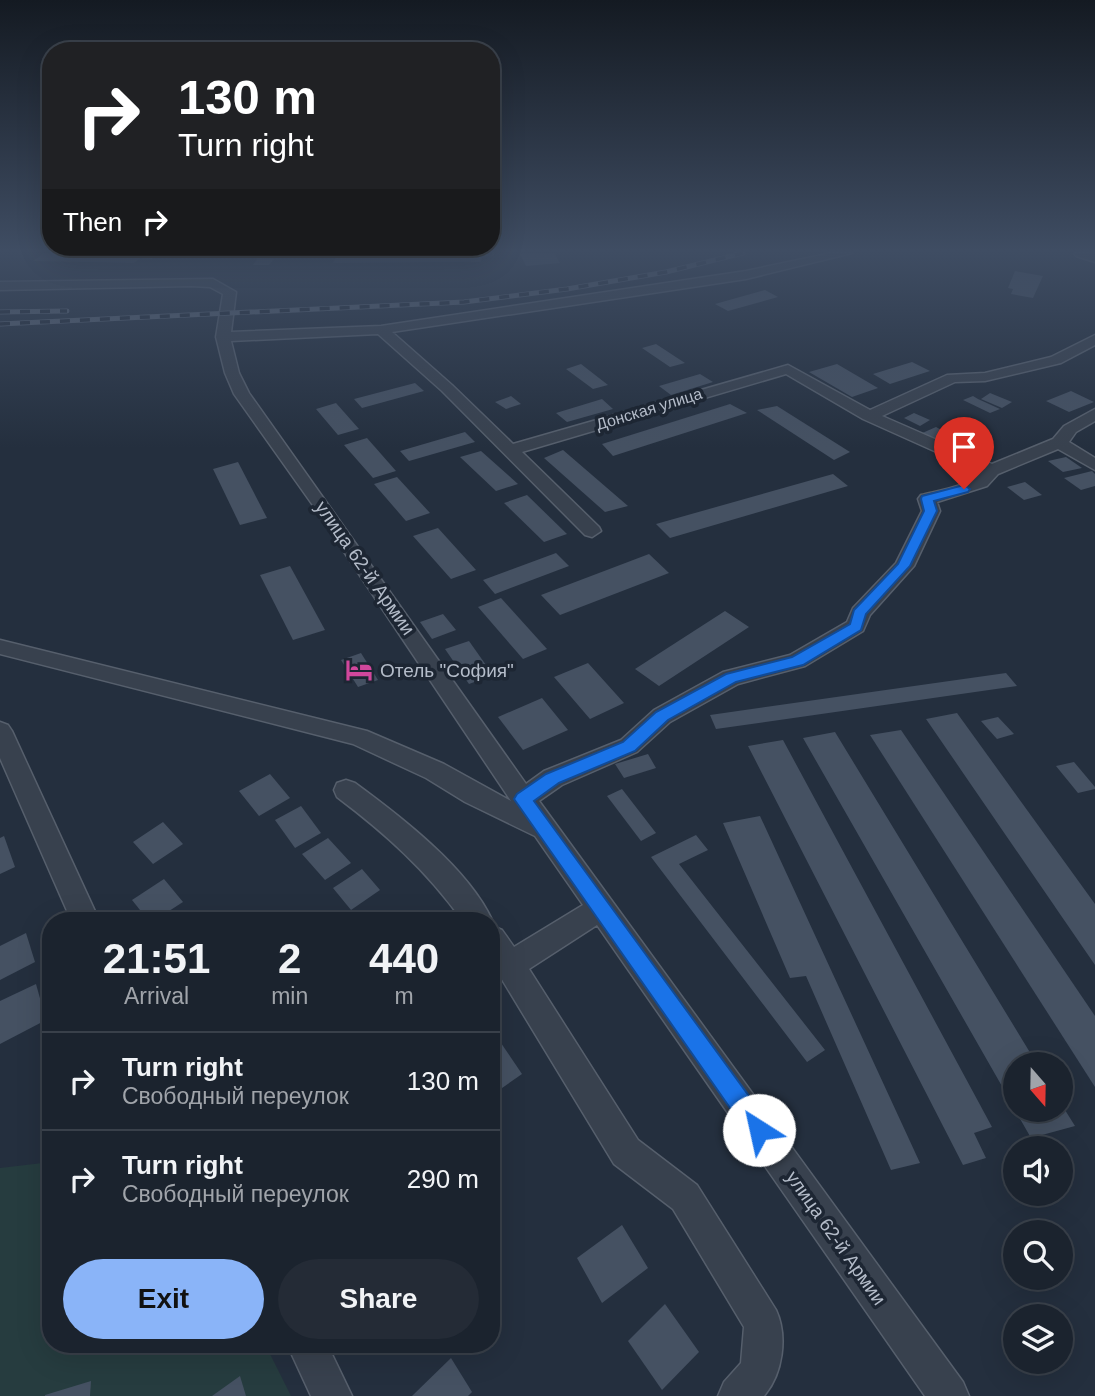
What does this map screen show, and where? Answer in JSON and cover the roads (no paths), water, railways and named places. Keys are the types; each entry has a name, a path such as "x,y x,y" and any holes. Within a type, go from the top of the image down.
{"street":[{"name":"улица 62-й Армии","path":"227,318 232,373 242,394 523,799 949,1396"},
{"path":"226,324 382,330 460,318"},
{"path":"382,330 447,388 592,531"},
{"path":"869,416 952,378 985,377 1056,360 1095,339"},
{"name":"Донская улица","path":"511,450 788,369 869,416"},
{"path":"523,799 552,778 629,746 662,716 731,678 797,661 856,626 860,613 904,566 931,511 927,499 981,482 992,470 1059,443 1070,429 1095,414"},
{"path":"869,416 992,470"},
{"path":"1059,443 1095,465"},
{"path":"0,647 359,737 435,771 474,795 546,830"},
{"path":"0,731 81,912"},
{"path":"346,790 398,829 456,890 472,912"},
{"path":"601,908 501,952 626,1152 685,1197 763,1323 760,1371 738,1396"},
{"path":"310,1353 332,1396"}],"railway":[{"path":"0,324 123,318"}],"place":[{"name":"Отель \"София\"","path":"359,670"}]}
